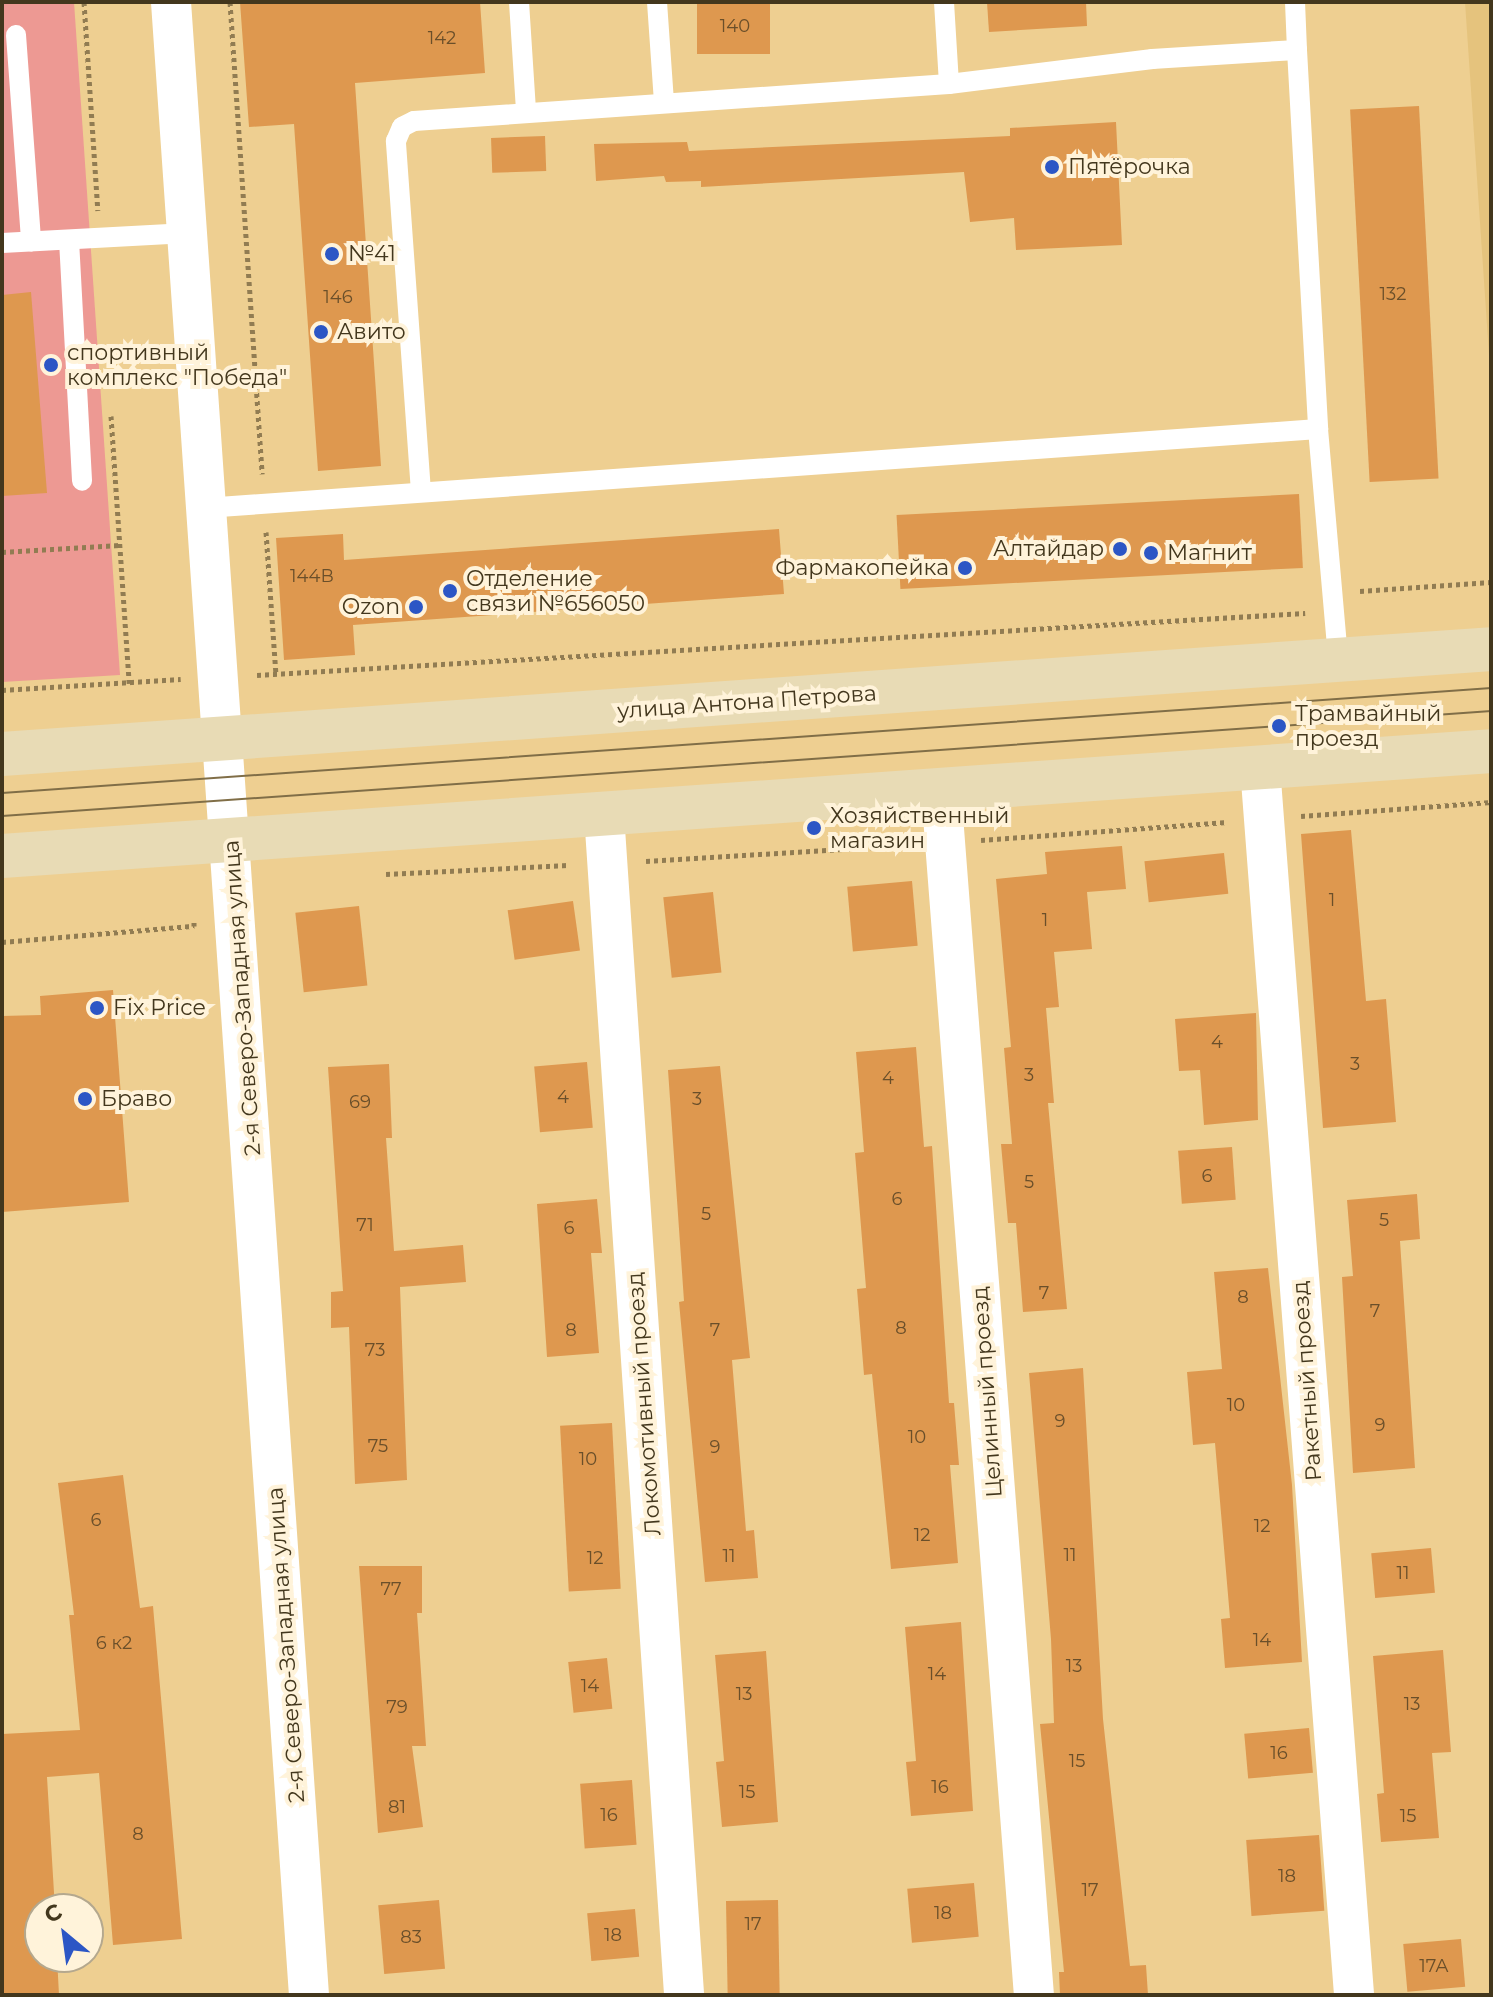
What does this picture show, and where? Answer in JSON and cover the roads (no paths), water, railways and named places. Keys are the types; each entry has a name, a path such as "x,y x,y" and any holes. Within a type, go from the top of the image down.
{"main road":[{"name":"улица Антона Петрова","path":"2,754 1491,649"},
{"path":"2,856 1491,751"}],"street":[{"name":"2-я Северо-Западная улица","path":"171,2 309,1995"},
{"name":"Ракетный проезд","path":"1260,767 1354,1995"},
{"name":"Целинный проезд","path":"941,790 1034,1995"},
{"name":"Локомотивный проезд","path":"604,814 684,1995"}],"lane":[{"path":"519,2 526,110"},
{"path":"657,2 664,101"},
{"path":"944,2 949,84"},
{"path":"1295,2 1318,429 1338,659"},
{"path":"16,35 31,241"},
{"path":"421,492 396,141 402,127 414,121 526,110 949,84 1152,59 1297,50"},
{"path":"2,243 188,233"},
{"path":"69,240 82,481"},
{"path":"205,508 1318,429"}],"tram line":[{"path":"2,793 1491,688"},
{"path":"2,816 1491,711"}],"place":[{"name":"Пятёрочка","path":"1052,167"},
{"name":"№41","path":"332,254"},
{"name":"Авито","path":"321,332"},
{"name":"спортивный комплекс \"Победа\"","path":"51,365"},
{"name":"Алтайдар","path":"1120,549"},
{"name":"Магнит","path":"1151,553"},
{"name":"Фармакопейка","path":"965,568"},
{"name":"Отделение связи №656050","path":"450,591"},
{"name":"Ozon","path":"416,607"},
{"name":"Трамвайный проезд","path":"1279,726"},
{"name":"Хозяйственный магазин","path":"814,828"},
{"name":"Fix Price","path":"97,1008"},
{"name":"Браво","path":"85,1099"}]}
